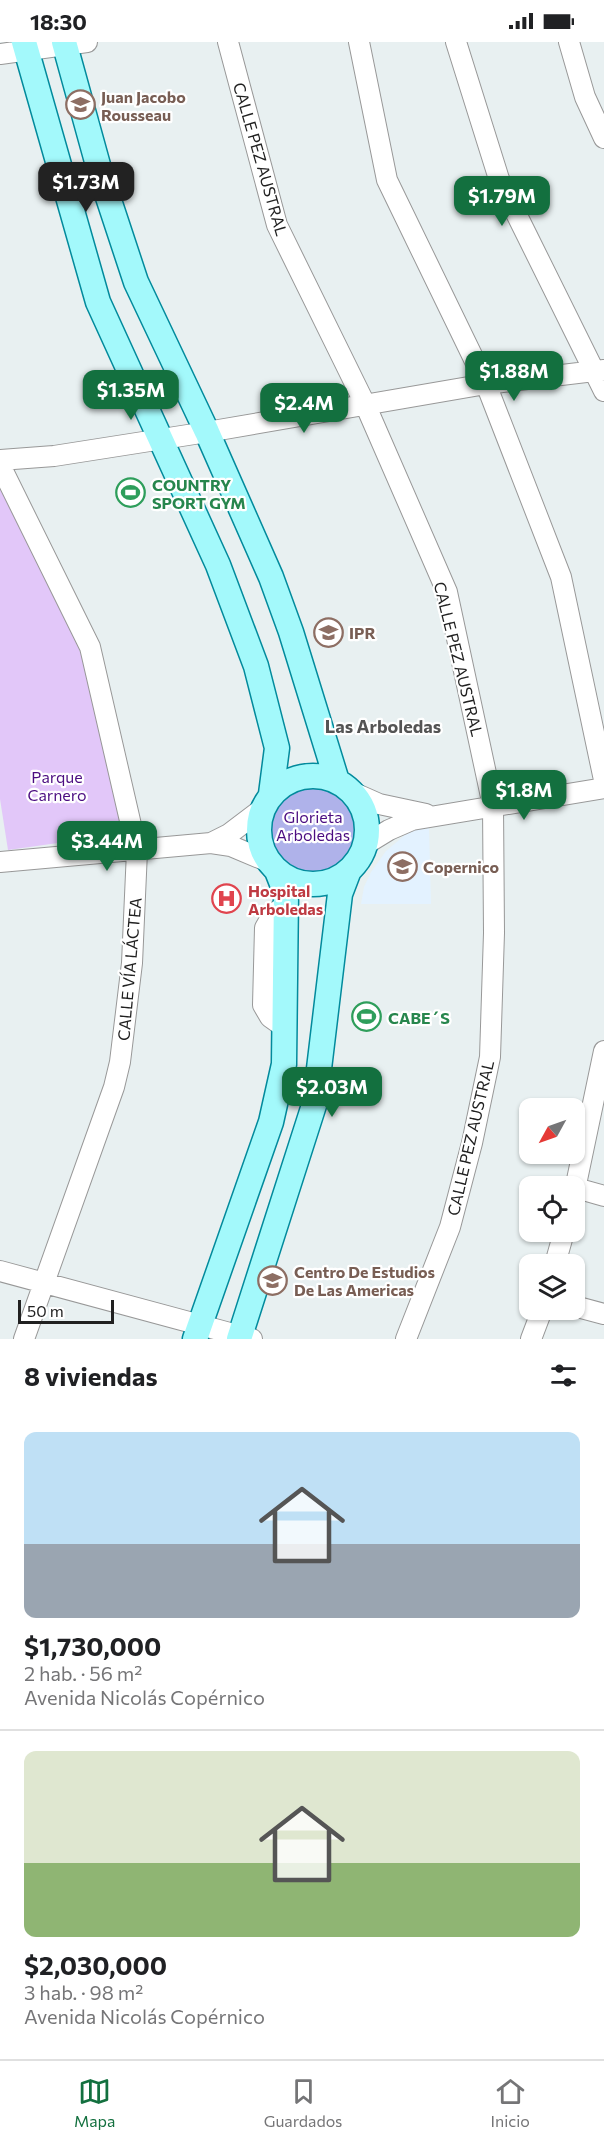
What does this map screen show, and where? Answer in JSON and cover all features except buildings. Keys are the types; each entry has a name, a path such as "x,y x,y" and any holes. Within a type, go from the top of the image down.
{"main road":[{"path":"72,43 101,176 136,282 272,577 345,786 363,807 368,825 366,844 359,860 348,873 340,894 319,1083 315,1101 244,1338"},
{"path":"25,46 98,302 218,565 256,666 278,748 267,802 259,820 260,842 286,894 284,1064 276,1103 197,1332"},
{"path":"62,182 69,189 78,192 88,191 96,185 101,176"},
{"path":"267,802 285,783 302,776 320,776 345,786"},
{"path":"272,866 293,881 312,885 331,882 348,873"}],"street":[{"name":"CALLE PEZ AUSTRAL","path":"228,42 277,225 365,404 447,592 493,806 494,933 490,1057 472,1143 450,1227 406,1339"},
{"path":"359,42 387,180 486,384 561,577 604,780"},
{"path":"456,42 499,179 600,370 604,390"},
{"path":"569,42 585,98 604,138"},
{"path":"0,52 25,46 72,43"},
{"path":"0,462 54,456 207,432 486,384 600,370"},
{"name":"CALLE VÍA LÁCTEA","path":"0,462 90,647 137,851 132,963 120,1062 114,1087 24,1339"},
{"path":"345,786 379,804 408,812 437,815"},
{"path":"366,844 404,823 437,815 604,788"},
{"path":"211,843 229,834 267,802"},
{"path":"0,862 211,843 231,846 272,866"},
{"path":"578,1176 604,1051"},
{"path":"585,1193 604,1196"},
{"path":"0,1271 45,1283 197,1332 244,1338"},
{"path":"585,1309 604,1314"},
{"path":"531,1339 538,1320"}],"shaded area":[{"name":"Copernico","path":"429,828 431,904 361,904 364,887 371,872 386,851 405,835 417,829"}],"green space":[{"name":"Parque Carnero","path":"0,487 36,549 82,655 94,691 113,770 122,834 8,850 0,799"},
{"name":"Glorieta Arboledas","path":"313,777 331,781 347,791 357,807 361,825 357,843 347,859 331,869 313,873 295,869 279,859 269,843 265,825 269,807 279,791 295,781"}],"place":[{"name":"Juan Jacobo Rousseau","path":"80,105"},
{"name":"COUNTRY SPORT GYM","path":"131,493"},
{"name":"IPR","path":"328,632"},
{"name":"Copernico","path":"402,866"},
{"name":"Hospital Arboledas","path":"227,899"},
{"name":"CABE´S","path":"367,1017"},
{"name":"Centro De Estudios De Las Americas","path":"273,1280"}],"district":[{"name":"Las Arboledas","path":"383,726"}]}
